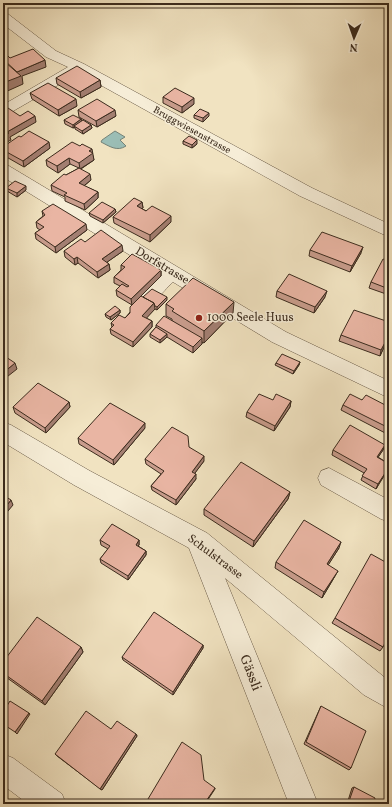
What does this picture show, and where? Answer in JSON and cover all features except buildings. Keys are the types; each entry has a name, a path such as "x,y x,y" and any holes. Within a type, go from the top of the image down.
{"street":[{"name":"Bruggwiesenstrasse","path":"3,17 51,54 79,67 306,192 389,231"},
{"path":"3,111 79,67"},
{"name":"Dorfstrasse","path":"3,170 279,337 389,390"},
{"path":"141,301 171,272"},
{"name":"Schulstrasse","path":"3,431 82,478 198,541 373,686 389,696"},
{"path":"329,478 389,512"},
{"name":"Gässli","path":"198,541 293,780 304,804"},
{"path":"3,768 52,804"}],"water":[{"path":"115,131 125,137 120,140 126,146 123,148 110,147 101,142"}],"place":[{"name":"1000 Seele Huus","path":"199,318"}]}
